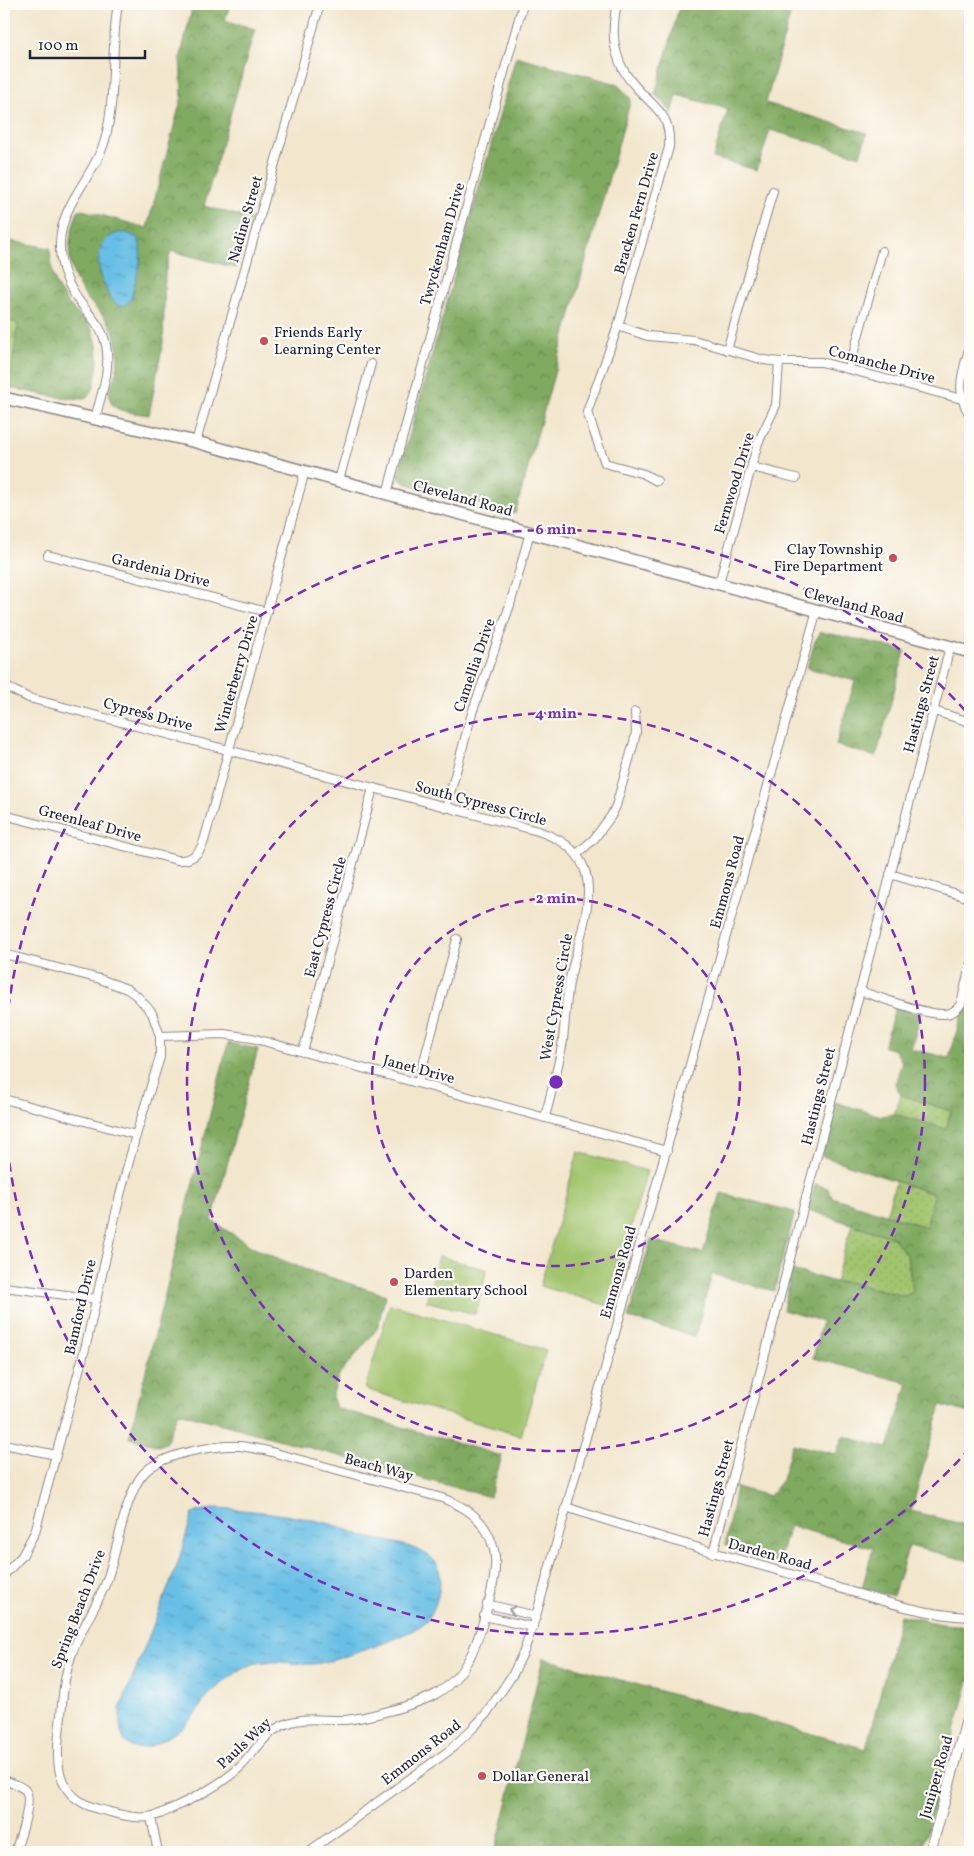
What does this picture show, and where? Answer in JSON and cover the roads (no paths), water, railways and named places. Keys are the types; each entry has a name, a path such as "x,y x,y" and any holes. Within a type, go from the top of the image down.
{"main road":[{"name":"Cleveland Road","path":"4,398 196,442 970,652"}],"street":[{"path":"95,419 107,371 106,344 102,331 71,289 60,259 60,242 66,213 72,200 93,168 105,138 112,95 118,4"},
{"name":"Nadine Street","path":"196,442 320,4"},
{"name":"Twyckenham Drive","path":"386,493 522,4"},
{"name":"Bracken Fern Drive","path":"617,4 612,34 616,55 629,78 657,107 669,132 670,140 668,155 618,326 587,412 605,463 644,474 657,481"},
{"path":"728,350 773,191"},
{"path":"849,369 882,251"},
{"name":"Comanche Drive","path":"618,326 648,336 694,340 764,360 821,362 962,399"},
{"path":"970,346 962,373 962,399 970,415"},
{"name":"Fernwood Drive","path":"719,583 761,436 776,405 779,362"},
{"path":"339,480 372,364"},
{"path":"752,467 796,478"},
{"name":"Winterberry Drive","path":"169,858 184,860 191,858 201,848 305,471"},
{"name":"Camellia Drive","path":"446,808 472,713 510,605 530,532"},
{"name":"Gardenia Drive","path":"48,555 267,612"},
{"name":"Emmons Road","path":"308,1852 450,1750 486,1714 513,1674 524,1652 533,1627 667,1151 817,610"},
{"name":"Hastings Street","path":"714,1553 950,647"},
{"name":"Cypress Drive","path":"4,686 29,698 373,788"},
{"path":"576,854 603,828 616,806 634,742 636,732 635,712"},
{"path":"934,712 970,722"},
{"name":"South Cypress Circle","path":"373,788 552,836 561,840 576,854"},
{"name":"East Cypress Circle","path":"303,1052 373,788"},
{"name":"Greenleaf Drive","path":"4,815 169,858"},
{"name":"West Cypress Circle","path":"545,1118 561,1049 570,976 588,906 589,885 587,875 576,854"},
{"path":"890,874 970,898"},
{"path":"418,1083 457,939"},
{"path":"4,954 100,979 128,989 141,1000 152,1014 160,1036"},
{"path":"859,991 929,1012 949,1014 961,1004 970,966"},
{"name":"Janet Drive","path":"160,1036 224,1034 252,1038 667,1151"},
{"name":"Bamford Drive","path":"4,1575 22,1556 35,1532 86,1345 136,1136 160,1056 160,1036"},
{"path":"4,1099 136,1136"},
{"path":"4,1287 97,1299"},
{"path":"4,1444 56,1455"},
{"name":"Beach Way","path":"180,1455 214,1447 240,1446 252,1448 454,1503 472,1513 479,1520 491,1540 494,1550 495,1568 484,1616"},
{"name":"Spring Beach Drive","path":"152,1818 130,1817 84,1804 67,1789 58,1772 58,1744 67,1668 74,1647 106,1582 132,1493 139,1478 149,1468 180,1455"},
{"name":"Darden Road","path":"566,1507 654,1536 902,1605 949,1615 970,1617"},
{"path":"487,1604 536,1616"},
{"path":"484,1616 533,1627"},
{"name":"Pauls Way","path":"152,1818 223,1781 238,1769 270,1733 288,1722 305,1718 354,1719 414,1703 436,1694 449,1684 468,1662 484,1616"},
{"name":"Juniper Road","path":"930,1852 970,1709"},
{"path":"4,1780 25,1790 28,1795 27,1810 16,1852"},
{"path":"152,1818 158,1852"}],"water":[{"path":"118,233 127,233 138,238 140,245 139,268 131,299 122,306 118,305 108,294 102,279 99,263 101,248 110,237"},
{"path":"219,1508 247,1510 317,1521 335,1525 363,1536 418,1550 428,1555 435,1562 439,1570 438,1598 432,1612 424,1623 388,1641 352,1654 321,1663 263,1662 248,1666 231,1676 206,1698 193,1717 175,1733 158,1743 135,1748 125,1742 121,1732 120,1709 178,1563 192,1515 198,1511"}],"place":[{"name":"Friends Early Learning Center","path":"264,341"},
{"name":"Clay Township Fire Department","path":"893,558"},
{"name":"Darden Elementary School","path":"394,1282"},
{"name":"Dollar General","path":"482,1776"}]}
